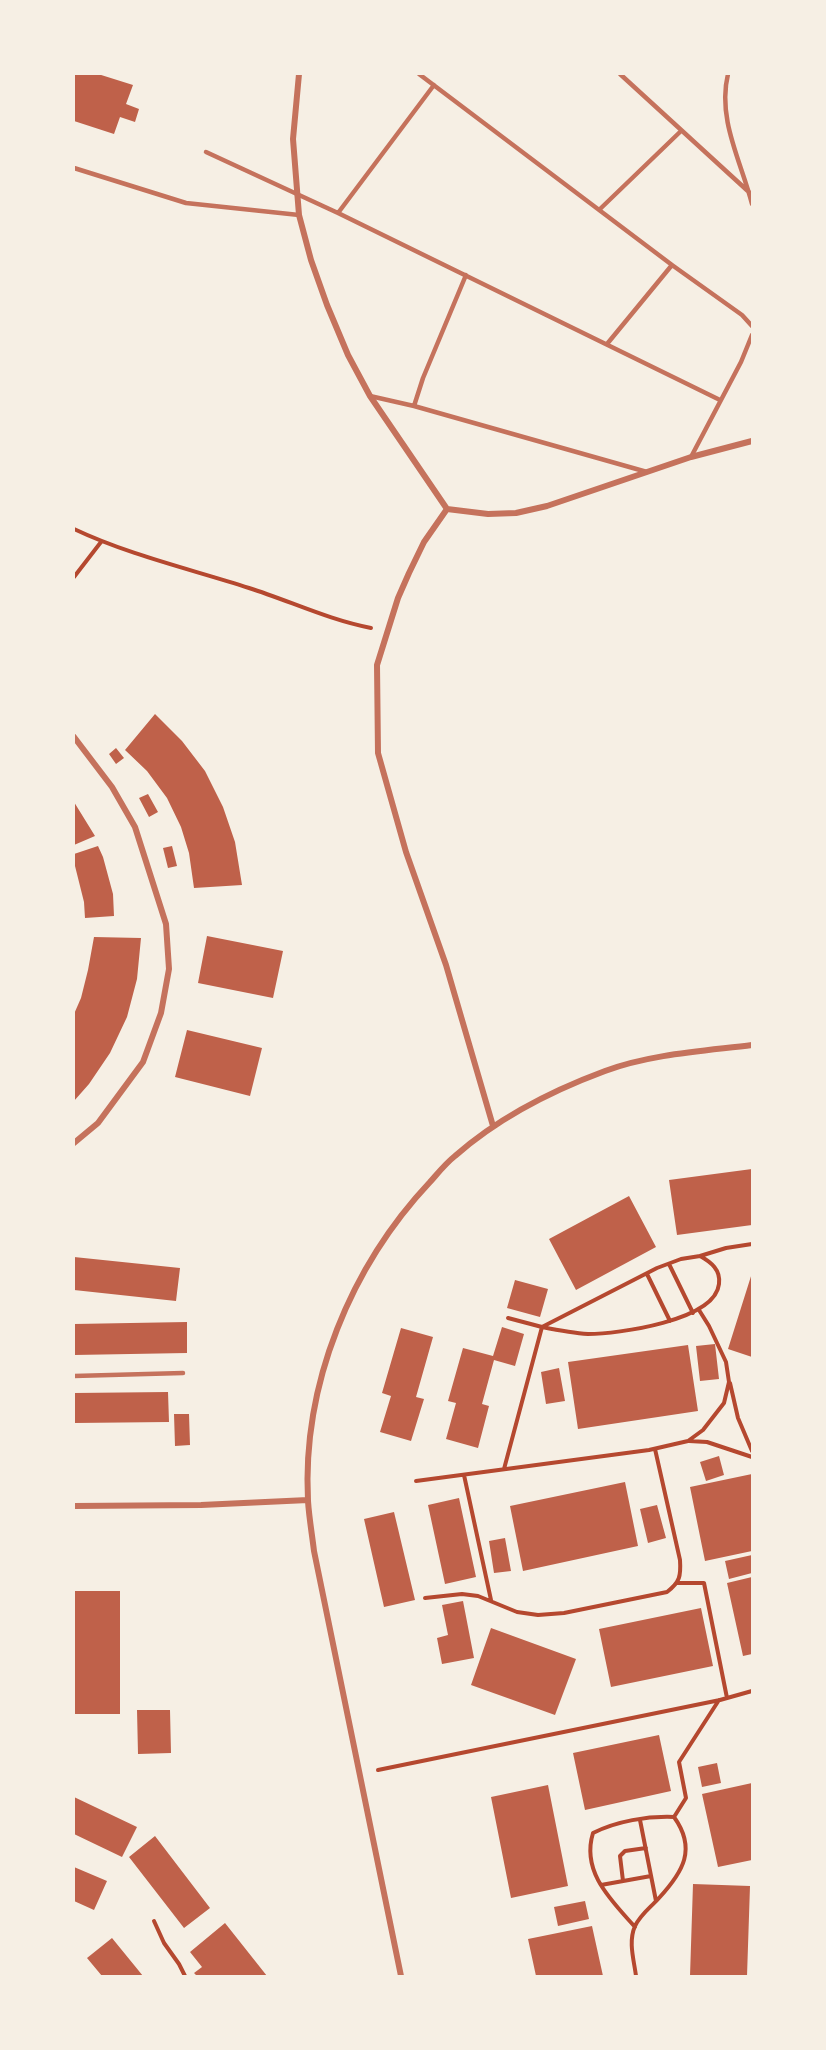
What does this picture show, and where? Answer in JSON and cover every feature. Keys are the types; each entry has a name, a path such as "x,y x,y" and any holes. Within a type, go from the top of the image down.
{"street":[{"path":"299,74 293,139 299,214 311,260 348,355 370,396 447,510"},
{"path":"447,510 488,514 516,513 547,507 691,457 753,441"},
{"path":"447,510 424,542 398,598 377,665 378,753 406,852 446,965 494,1126"},
{"path":"74,737 112,787 135,827 166,924 169,969 162,1012 143,1062 98,1122 74,1143"},
{"path":"401,1977 314,1551 308,1500 310,1450 319,1389 336,1329 352,1292 409,1204 454,1156 494,1126 561,1089 606,1071 634,1063 753,1046"},
{"path":"74,1506 201,1505 308,1500"}],"lane":[{"path":"419,74 742,315 753,326"},
{"path":"620,74 750,193"},
{"path":"728,74 725,87 728,128 753,204"},
{"path":"338,213 434,85"},
{"path":"599,210 681,131"},
{"path":"206,152 297,193 720,400"},
{"path":"74,168 186,203 299,214"},
{"path":"607,344 672,265"},
{"path":"414,406 466,275"},
{"path":"691,457 753,335"},
{"path":"370,396 414,406 646,472"},
{"path":"74,1376 183,1373"}],"path":[{"path":"74,529 101,542 252,589 348,624 387,630"},
{"path":"74,577 101,542"},
{"path":"504,1469 542,1327 681,1259 753,1244"},
{"path":"508,1318 566,1332 589,1334 626,1330 670,1321 699,1310 711,1299 719,1286 718,1272 711,1263 700,1256"},
{"path":"669,1264 693,1313"},
{"path":"647,1274 670,1321"},
{"path":"699,1310 710,1326 726,1362 738,1418 753,1451"},
{"path":"688,1441 703,1430 724,1403 729,1382"},
{"path":"416,1481 655,1449 688,1441 707,1442 753,1457"},
{"path":"425,1598 462,1593 478,1596 518,1612 538,1616 564,1613 667,1592 678,1583 681,1574 680,1560 655,1449"},
{"path":"464,1475 491,1601"},
{"path":"678,1583 704,1583 727,1698"},
{"path":"360,1774 720,1700 753,1691"},
{"path":"674,1817 686,1798 679,1762 720,1700"},
{"path":"635,1928 593,1873 590,1845 593,1833 608,1826 659,1816 674,1817"},
{"path":"636,1977 631,1938 635,1928 644,1911 656,1901 679,1874 686,1859 684,1835 674,1817"},
{"path":"640,1820 656,1901"},
{"path":"623,1881 620,1856 625,1851 646,1848"},
{"path":"601,1885 651,1876"},
{"path":"154,1921 164,1943 185,1977"}],"building":[{"path":"74,74 98,74 133,85 126,104 139,109 135,122 120,117 114,134 74,121"},
{"path":"155,714 182,741 205,771 223,807 235,842 242,885 194,888 189,853 181,827 167,798 147,771 125,750"},
{"path":"116,748 124,758 116,764 109,754"},
{"path":"148,794 158,812 149,817 139,798"},
{"path":"74,802 95,836 74,845"},
{"path":"98,846 113,894 114,916 85,918 74,854"},
{"path":"172,846 177,866 168,868 163,848"},
{"path":"207,936 283,951 273,998 198,983"},
{"path":"94,937 141,938 137,979 127,1017 110,1053 74,1101 74,1014 81,998"},
{"path":"187,1030 262,1048 250,1096 175,1077"},
{"path":"752,1169 752,1225 677,1235 669,1180"},
{"path":"629,1196 656,1247 576,1290 549,1239"},
{"path":"74,1257 180,1268 176,1301 74,1290"},
{"path":"752,1273 752,1357 728,1349"},
{"path":"515,1280 548,1289 540,1317 507,1308"},
{"path":"187,1322 187,1353 74,1355 74,1324"},
{"path":"502,1327 524,1334 515,1366 494,1360 482,1404 489,1406 478,1448 446,1439 456,1403 448,1401 463,1348 493,1356"},
{"path":"401,1328 433,1337 416,1397 424,1399 411,1441 380,1432 391,1396 382,1393"},
{"path":"715,1344 719,1379 700,1381 696,1346"},
{"path":"688,1345 698,1411 578,1429 568,1362"},
{"path":"559,1368 565,1401 546,1404 541,1372"},
{"path":"168,1392 169,1422 74,1423 74,1393"},
{"path":"174,1414 189,1414 190,1445 175,1446"},
{"path":"719,1456 724,1475 706,1481 700,1462"},
{"path":"752,1474 752,1551 705,1561 690,1487"},
{"path":"625,1482 638,1546 523,1571 510,1506"},
{"path":"459,1498 476,1577 445,1584 428,1505"},
{"path":"657,1505 666,1538 648,1543 640,1509"},
{"path":"394,1512 415,1600 384,1607 364,1519"},
{"path":"505,1538 511,1571 494,1573 489,1541"},
{"path":"752,1555 752,1573 729,1579 725,1561"},
{"path":"752,1577 752,1654 743,1656 727,1583"},
{"path":"74,1591 120,1591 120,1714 74,1714"},
{"path":"463,1601 474,1658 442,1664 437,1638 448,1635 442,1605"},
{"path":"701,1608 713,1666 611,1687 599,1629"},
{"path":"491,1628 576,1659 555,1715 471,1685"},
{"path":"137,1710 170,1710 171,1753 138,1754"},
{"path":"659,1735 671,1791 585,1810 573,1753"},
{"path":"717,1763 721,1783 702,1787 698,1767"},
{"path":"752,1783 752,1860 718,1867 702,1794"},
{"path":"548,1785 568,1886 511,1898 491,1797"},
{"path":"74,1797 137,1827 122,1857 74,1834"},
{"path":"155,1836 210,1908 184,1928 129,1857"},
{"path":"74,1867 107,1881 94,1910 74,1901"},
{"path":"693,1884 750,1886 747,1976 690,1976"},
{"path":"585,1901 589,1919 558,1926 554,1907"},
{"path":"225,1923 267,1976 197,1976 194,1973 202,1967 190,1952"},
{"path":"592,1926 603,1976 536,1976 528,1939"},
{"path":"112,1938 143,1976 102,1976 87,1958"}]}
